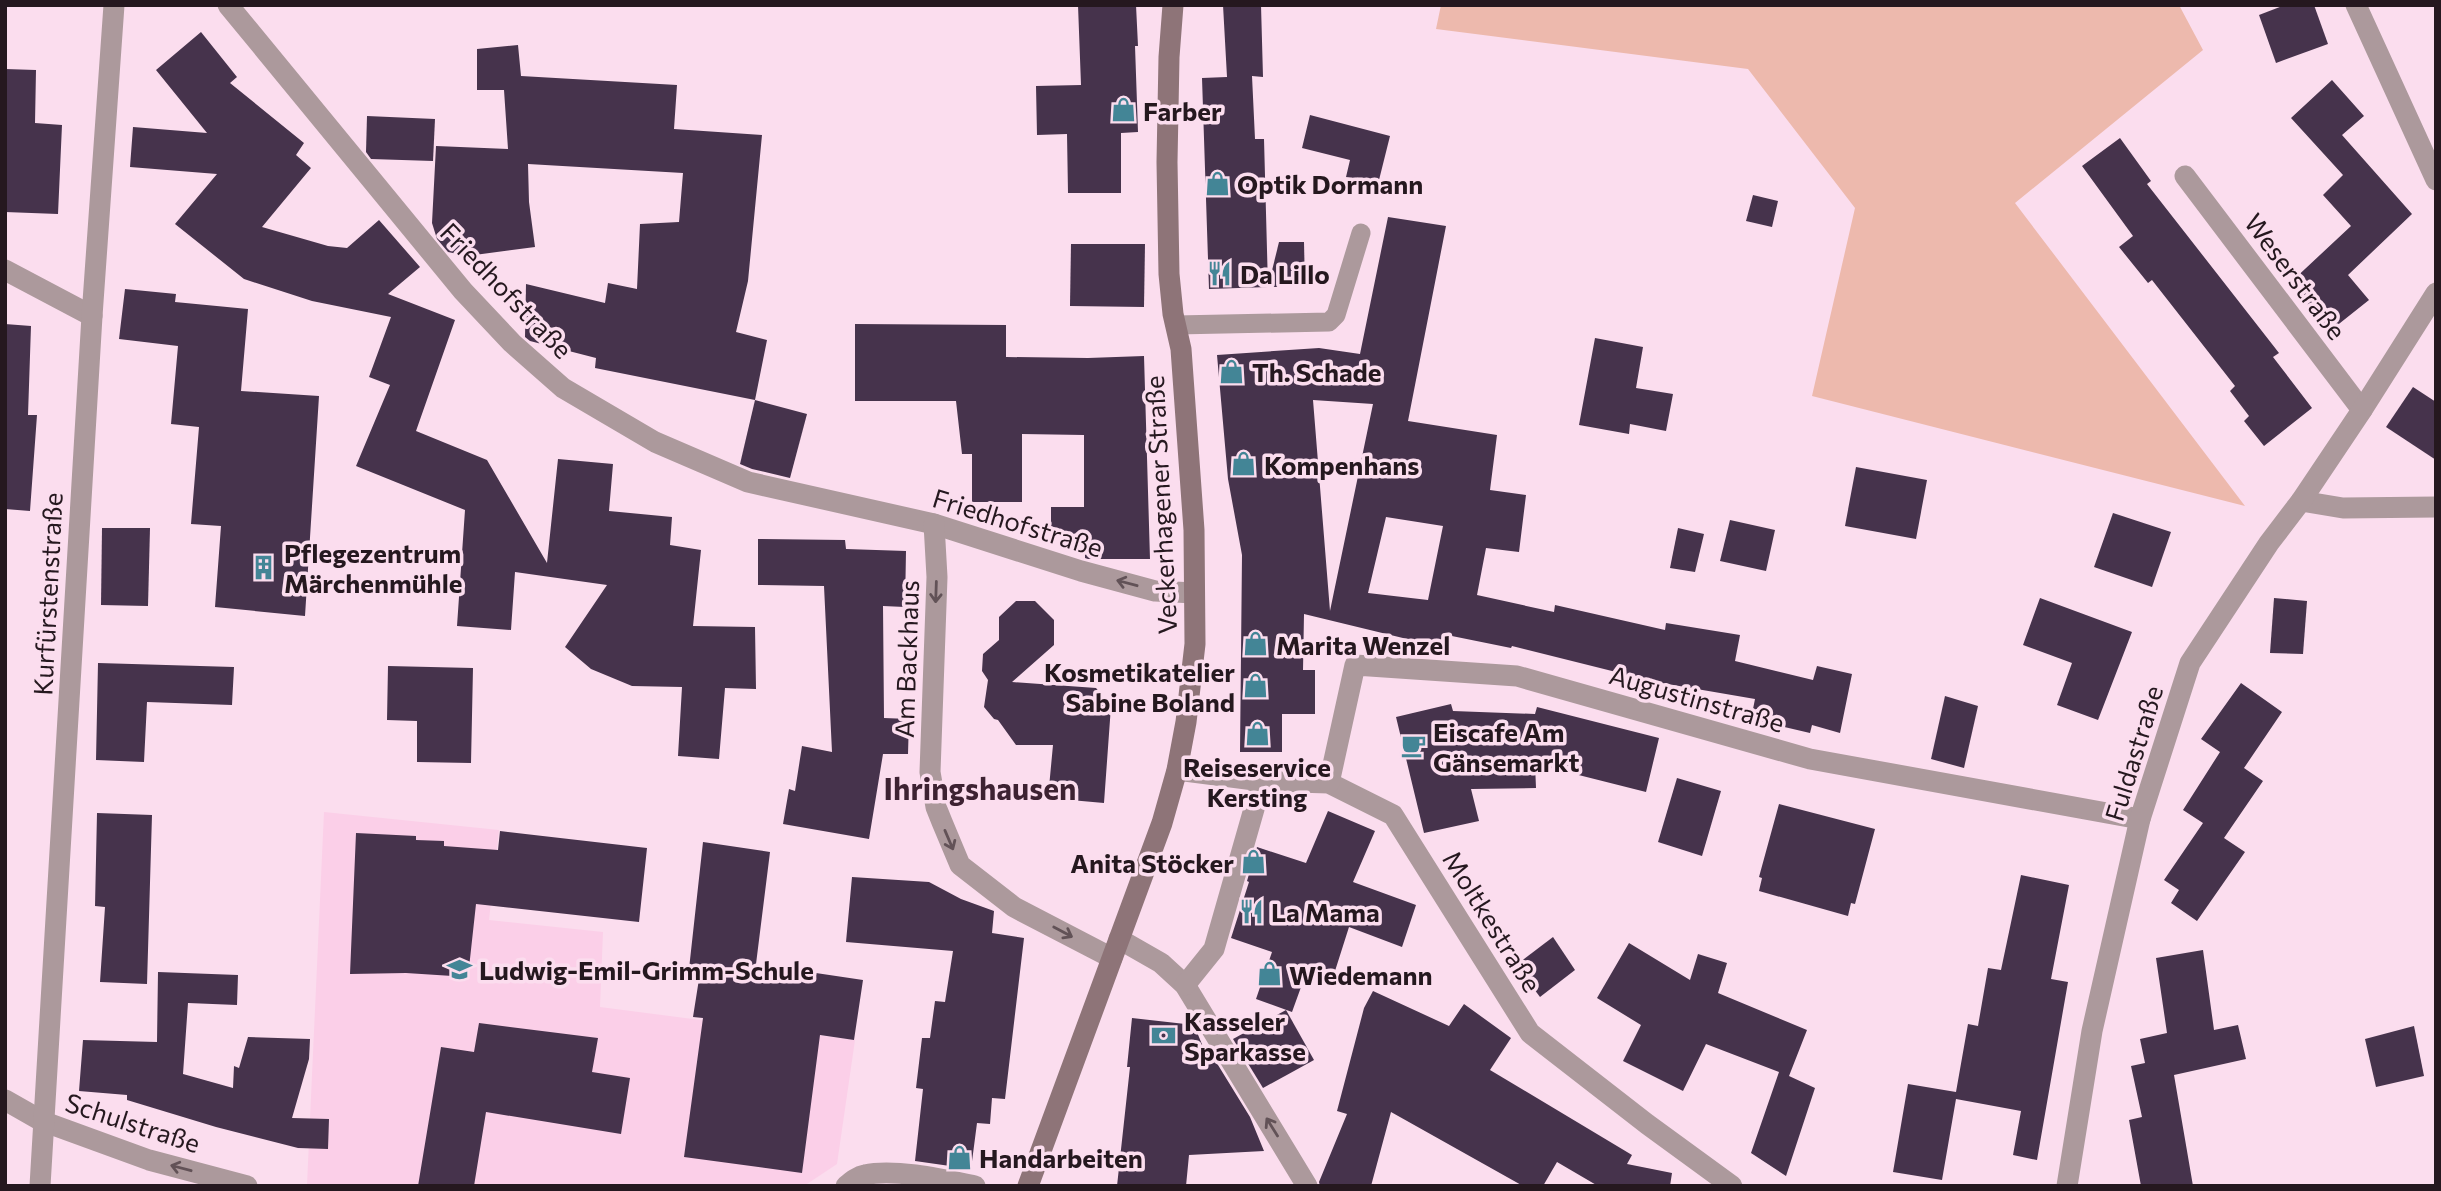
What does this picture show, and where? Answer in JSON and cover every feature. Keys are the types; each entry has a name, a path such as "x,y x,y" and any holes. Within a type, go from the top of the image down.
{"street":[{"name":"Kurfürstenstraße","path":"40,1186 92,316 114,5"},
{"name":"Friedhofstraße","path":"228,5 463,291 512,343 563,388 655,442 748,482 934,524 1155,591 1194,593"},
{"name":"Veckerhagener Straße","path":"1028,1186 1162,823 1177,770 1186,722 1195,644 1194,530 1181,349 1169,274 1167,162 1172,5"},
{"path":"2356,5 2436,180"},
{"name":"Weserstraße","path":"2185,176 2362,410"},
{"path":"5,270 92,316"},
{"path":"2436,293 2301,501 2343,508 2436,507"},
{"name":"Fuldastraße","path":"2067,1186 2092,1031 2140,819 2190,663 2269,543 2301,501"},
{"name":"Am Backhaus","path":"934,524 937,577 930,772 936,807 960,865 1014,907 1115,948 1161,963 1185,985 1307,1186"},
{"name":"Augustinstraße","path":"1329,783 1356,665 1517,676 1810,759 2140,819"},
{"name":"Moltkestraße","path":"1177,770 1262,781 1329,783 1393,815 1530,1033 1732,1186"},
{"path":"1185,985 1214,948 1262,781"},
{"name":"Schulstraße","path":"5,1100 42,1121 149,1160 247,1186"},
{"path":"846,1186 868,1174 902,1174 975,1186"}],"lane":[{"path":"1176,325 1329,322 1336,315 1361,233"}],"shaded area":[{"path":"1441,5 2179,5 2203,50 2015,203 2245,506 1812,396 1855,208 1748,69 1436,29"},
{"name":"Ludwig-Emil-Grimm-Schule","path":"324,812 499,830 489,920 603,932 600,1007 855,1040 837,1164 804,1186 307,1185"}],"building":[{"path":"1078,5 1136,5 1138,132 1121,133 1121,193 1068,193 1067,134 1037,135 1036,86 1081,85"},
{"path":"1223,5 1261,5 1263,77 1252,76 1255,139 1264,139 1268,287 1209,289 1202,78 1227,77"},
{"path":"2285,5 2314,5 2328,44 2276,63 2259,15"},
{"path":"201,32 237,77 230,83 304,143 296,155 311,168 262,227 328,246 347,248 379,220 420,267 388,294 455,320 416,431 487,460 547,563 558,459 613,464 609,511 672,517 670,545 701,550 693,626 755,627 756,689 725,688 719,759 678,756 682,687 632,686 591,669 565,647 607,585 515,572 511,630 457,626 465,510 356,466 390,385 369,377 391,317 312,301 244,279 175,224 217,174 130,167 133,127 207,133 156,70"},
{"path":"518,45 521,76 677,85 674,129 762,135 748,281 736,332 767,340 755,400 595,368 596,358 530,341 525,337 526,284 605,303 608,283 637,289 640,224 679,222 683,173 528,164 529,202 535,247 467,256 448,252 437,239 432,223 436,146 508,149 504,90 477,90 477,49"},
{"path":"5,69 36,70 35,123 62,125 58,214 5,212"},
{"path":"2332,80 2364,116 2342,135 2412,214 2348,275 2369,300 2330,331 2290,283 2351,226 2323,195 2343,175 2291,118"},
{"path":"1310,115 1390,136 1378,184 1346,177 1350,160 1302,148"},
{"path":"367,116 435,119 433,161 371,159 366,152"},
{"path":"2120,138 2151,181 2147,184 2279,353 2273,357 2312,408 2264,446 2244,421 2249,416 2230,391 2235,386 2152,280 2148,283 2119,247 2133,236 2082,166"},
{"path":"1753,195 1778,201 1772,227 1746,221"},
{"path":"1388,217 1446,226 1408,421 1497,435 1490,490 1526,495 1519,552 1486,548 1477,595 1554,612 1555,605 1665,630 1666,623 1740,635 1735,661 1813,680 1817,666 1852,674 1840,733 1812,725 1810,733 1751,719 1755,699 1656,682 1512,646 1511,648 1442,634 1440,647 1304,614 1303,670 1315,670 1315,714 1282,714 1282,752 1240,752 1242,555 1228,479 1217,355 1319,348 1360,354","holes":["1313,400 1373,404 1330,611","1386,517 1443,526 1428,600 1368,593"]},
{"path":"1279,242 1304,242 1305,287 1268,287"},
{"path":"1071,244 1145,244 1144,307 1070,306"},
{"path":"125,289 176,294 175,302 248,309 241,391 319,396 305,616 215,607 221,526 191,524 199,427 171,424 178,346 119,339"},
{"path":"5,324 31,326 28,415 37,415 30,511 5,509"},
{"path":"855,324 1006,325 1006,357 1144,356 1150,559 1088,559 1085,558 1085,534 1051,534 1051,507 1084,507 1084,435 1022,434 1022,502 972,502 972,454 962,454 956,401 855,401"},
{"path":"1595,338 1643,347 1636,388 1673,394 1666,431 1630,424 1629,434 1579,425"},
{"path":"2413,387 2436,402 2436,460 2386,427"},
{"path":"755,400 807,414 790,478 740,464"},
{"path":"1856,467 1927,480 1916,539 1845,526"},
{"path":"2113,513 2171,532 2152,587 2094,567"},
{"path":"1730,520 1775,530 1766,571 1720,561"},
{"path":"102,528 150,528 148,606 101,605"},
{"path":"1678,528 1704,534 1695,572 1670,568"},
{"path":"758,539 845,540 846,549 906,551 905,607 883,606 884,718 909,719 908,754 883,754 869,839 783,824 789,789 795,791 802,746 832,752 824,586 758,585"},
{"path":"2040,598 2132,632 2098,720 2057,705 2072,663 2023,645"},
{"path":"2274,598 2307,601 2303,654 2270,653"},
{"path":"1016,601 1035,601 1054,620 1054,645 1012,682 1096,688 1111,706 1104,803 1048,798 1053,745 1016,745 998,720 984,707 988,680 982,671 983,654 999,640 999,617"},
{"path":"98,663 234,667 232,705 147,702 144,762 96,760"},
{"path":"388,666 473,668 471,763 417,762 417,721 387,720"},
{"path":"2241,683 2282,712 2244,768 2263,781 2224,838 2245,852 2197,921 2171,903 2179,890 2164,880 2203,823 2183,810 2220,752 2201,739"},
{"path":"1945,696 1978,706 1964,768 1931,759"},
{"path":"1451,704 1453,711 1535,714 1537,707 1659,738 1646,792 1535,764 1536,788 1471,789 1479,821 1424,833 1396,717"},
{"path":"1677,778 1721,791 1702,856 1658,842"},
{"path":"1779,804 1875,829 1855,904 1851,903 1848,916 1759,891 1762,878 1759,877"},
{"path":"1328,811 1375,831 1353,882 1416,905 1402,947 1349,927 1335,971 1309,965 1292,1012 1256,999 1272,952 1231,938 1257,847 1306,863"},
{"path":"97,813 152,815 147,984 100,982 105,907 95,906"},
{"path":"500,831 647,848 639,922 476,904 468,977 406,973 350,974 356,833 416,836 416,840 444,841 444,846 498,850"},
{"path":"703,842 770,852 756,964 863,980 854,1040 820,1035 802,1173 684,1157 703,1018 693,1017 699,979 688,978"},
{"path":"2021,875 2069,885 2051,979 2068,982 2037,1160 2013,1155 2021,1111 1956,1099 1942,1180 1893,1172 1908,1084 1956,1092 1968,1024 1978,1026 1988,968 2001,970"},
{"path":"852,877 929,882 961,899 994,911 992,933 1024,938 1005,1099 992,1098 990,1124 977,1123 971,1169 915,1161 923,1089 916,1088 922,1038 930,1038 935,1001 945,1002 953,951 846,942"},
{"path":"1553,937 1575,970 1540,997 1516,965"},
{"path":"1629,943 1690,980 1698,954 1727,963 1718,993 1807,1030 1789,1076 1815,1088 1786,1176 1751,1153 1779,1072 1706,1044 1683,1091 1623,1061 1641,1025 1597,998"},
{"path":"2203,950 2214,1030 2238,1025 2246,1059 2174,1075 2193,1186 2141,1186 2129,1120 2142,1117 2131,1066 2145,1063 2140,1039 2167,1033 2156,958"},
{"path":"158,972 238,975 237,1005 188,1003 183,1074 233,1088 234,1066 239,1068 248,1037 310,1039 309,1059 292,1118 329,1119 328,1149 298,1148 216,1127 127,1100 127,1095 79,1091 83,1040 157,1042"},
{"path":"1373,991 1449,1026 1464,1004 1511,1038 1490,1070 1632,1155 1627,1164 1672,1173 1670,1186 1598,1186 1557,1162 1543,1186 1523,1186 1391,1112 1371,1186 1320,1186 1319,1182 1347,1114 1337,1111 1364,1008"},
{"path":"1286,1010 1314,1060 1263,1088 1233,1039"},
{"path":"1132,1018 1194,1025 1206,1054 1210,1052 1250,1117 1264,1151 1189,1155 1186,1186 1117,1186 1130,1067 1127,1067"},
{"path":"479,1023 598,1038 592,1072 630,1078 621,1134 486,1112 474,1186 418,1186 441,1047 474,1052"},
{"path":"2414,1026 2424,1076 2376,1087 2365,1039"}],"place":[{"name":"Farber","path":"1123,110"},
{"name":"Optik Dormann","path":"1217,183"},
{"name":"Da Lillo","path":"1220,273"},
{"name":"Th. Schade","path":"1232,371"},
{"name":"Kompenhans","path":"1244,464"},
{"name":"Pflegezentrum Märchenmühle","path":"264,567"},
{"name":"Marita Wenzel","path":"1256,644"},
{"name":"Kosmetikatelier Sabine Boland","path":"1255,686"},
{"name":"Reiseservice Kersting","path":"1257,734"},
{"name":"Eiscafe Am Gänsemarkt","path":"1413,746"},
{"name":"Anita Stöcker","path":"1254,862"},
{"name":"La Mama","path":"1251,911"},
{"name":"Ludwig-Emil-Grimm-Schule","path":"459,969"},
{"name":"Wiedemann","path":"1269,974"},
{"name":"Kasseler Sparkasse","path":"1164,1035"},
{"name":"Handarbeiten","path":"959,1157"}],"district":[{"name":"Ihringshausen","path":"980,787"}]}
